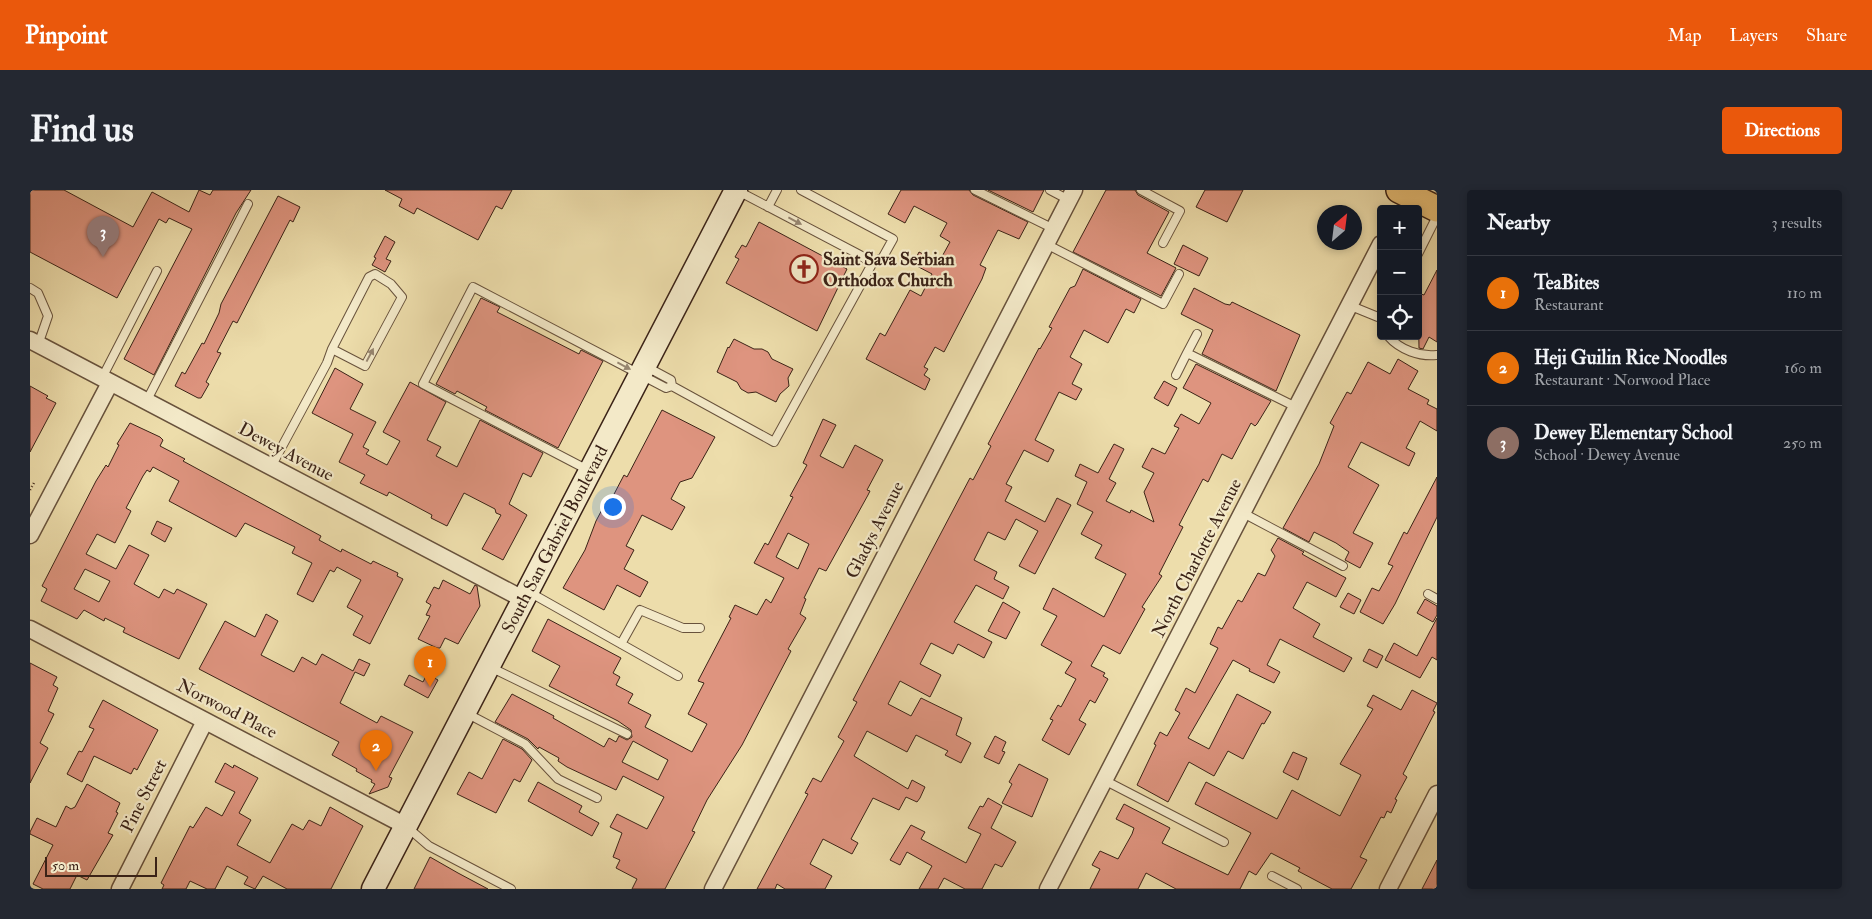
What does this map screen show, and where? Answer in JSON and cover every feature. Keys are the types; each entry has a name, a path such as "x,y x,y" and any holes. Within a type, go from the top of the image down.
{"main road":[{"name":"South San Gabriel Boulevard","path":"377,888 406,826 488,666 736,190"},
{"path":"1401,197 1437,210"}],"street":[{"name":"Gladys Avenue","path":"713,889 1072,195"},
{"name":"North Charlotte Avenue","path":"1048,889 1351,306 1378,250"},
{"name":"Dewey Avenue","path":"34,343 271,467 525,595"},
{"path":"30,535 106,381"},
{"name":"Norwood Place","path":"30,629 406,826"},
{"name":"Pine Street","path":"120,889 205,721"},
{"path":"1388,889 1437,794"}],"lane":[{"path":"736,190 860,255 872,264"},
{"path":"768,207 777,190"},
{"path":"590,471 423,384 473,286 608,357 671,380 672,386 774,442 872,264 883,257 893,239 801,190"},
{"path":"975,190 1054,229"},
{"path":"1050,190 1072,195"},
{"path":"1141,190 1180,210 1163,243"},
{"path":"146,402 248,204"},
{"path":"1420,250 1437,216"},
{"path":"1046,244 1163,304 1179,274"},
{"path":"106,381 157,271"},
{"path":"271,467 327,363 332,349 369,278 375,274 391,284 402,297 365,366 332,349"},
{"path":"30,288 38,293 48,316 34,343"},
{"path":"1351,306 1377,318"},
{"path":"1176,375 1197,334"},
{"path":"1391,340 1412,352 1426,356 1437,355"},
{"path":"1187,353 1298,408"},
{"path":"1243,513 1343,566"},
{"path":"1428,594 1437,598"},
{"path":"525,595 621,644 678,676"},
{"path":"621,644 640,610 683,628 700,628"},
{"path":"488,666 627,734"},
{"path":"465,712 524,744 558,779 597,798"},
{"path":"1104,780 1224,842"},
{"path":"406,826 429,846 511,889"},
{"path":"1272,876 1297,889"}],"path":[{"path":"30,490 35,481"}],"building":[{"path":"30,190 64,190 133,227 152,192 189,212 199,190 210,195 213,190 251,190 236,213 154,375 124,359 192,229 169,218 166,223 159,219 117,298 30,252"},
{"path":"385,190 512,190 502,209 496,206 478,240 417,208 414,214 399,206 402,199"},
{"path":"901,190 969,190 973,195 1028,222 1019,239 998,230 980,265 986,268 982,279 944,352 935,347 924,367 928,369 924,375 930,379 925,390 866,359 880,333 885,336 910,290 921,296 932,274 913,264 919,252 939,262 950,242 940,236 947,223 914,206 905,223 888,214"},
{"path":"988,190 1044,190 1033,212"},
{"path":"1106,190 1135,190 1138,195 1169,212 1147,253 1176,268 1161,296 1073,252"},
{"path":"1205,190 1243,190 1227,222 1196,207"},
{"path":"278,196 300,207 293,222 290,220 237,323 233,321 217,352 221,353 206,382 209,384 201,398 198,398 175,386 182,372 185,374 202,343 204,344 219,313 221,304"},
{"path":"759,222 847,269 817,331 726,283 739,259 735,257 742,245 746,247"},
{"path":"385,236 395,242 386,259 391,261 385,272 372,265"},
{"path":"1183,245 1208,258 1199,276 1174,264"},
{"path":"1083,269 1141,299 1134,313 1126,309 1108,343 1084,330 1070,357 1082,364 1072,384 1082,389 1076,400 1059,392 1035,440 1054,450 1048,462 1024,450 1006,484 1012,487 1005,501 1045,522 1057,498 1071,505 1035,574 1019,566 1038,531 1016,519 1005,540 988,532 974,560 997,572 994,579 1009,587 1003,599 976,585 954,622 992,642 984,658 958,644 953,654 931,643 920,664 941,675 930,697 900,681 888,704 911,716 921,698 962,718 956,735 971,743 961,763 945,755 948,751 916,735 907,752 867,731 854,756 908,789 912,780 925,787 920,798 917,802 906,797 899,810 873,798 851,839 858,843 852,854 823,839 810,864 832,876 825,889 785,889 777,884 775,889 757,889 808,794 805,793 813,778 821,782 844,741 838,737 857,702 853,700 970,478 973,480 991,446 988,444 1039,348 1052,328 1049,327 1070,288 1075,286"},
{"path":"1437,270 1437,342 1429,337 1423,349 1419,348 1419,340 1422,340 1422,294 1424,295"},
{"path":"1194,288 1225,304 1230,305 1232,302 1300,335 1276,391 1202,354 1213,330 1181,314"},
{"path":"481,298 500,307 497,312 579,354 581,350 603,361 558,448 485,410 487,407 457,391 455,394 436,384"},
{"path":"734,339 754,349 762,349 768,352 772,359 793,369 788,378 789,386 780,394 776,402 756,392 748,393 741,389 737,382 717,372 728,347"},
{"path":"1398,359 1418,371 1408,389 1429,400 1427,404 1437,409 1437,431 1420,421 1406,448 1415,453 1409,466 1361,442 1348,467 1379,485 1353,533 1373,543 1360,568 1345,560 1349,552 1336,543 1314,532 1309,542 1283,528 1319,464 1334,426 1330,423 1347,392 1351,394 1368,362 1390,374"},
{"path":"1196,364 1271,401 1257,424 1255,426 1251,423 1232,459 1222,454 1208,482 1203,479 1179,525 1183,527 1159,574 1162,576 1142,607 1145,609 1120,654 1103,645 1091,666 1105,673 1103,676 1108,679 1095,703 1090,700 1079,720 1086,724 1069,755 1042,740 1053,720 1050,719 1058,705 1061,707 1076,679 1065,673 1072,662 1041,645 1057,616 1043,609 1053,588 1104,617 1126,574 1095,558 1102,545 1081,534 1093,512 1077,504 1087,482 1075,476 1080,464 1098,473 1114,444 1124,449 1109,479 1116,483 1106,501 1130,513 1131,510 1154,522 1144,492 1154,473 1142,467 1152,448 1165,454 1179,428 1174,426 1181,414 1199,424 1211,403 1183,388"},
{"path":"335,368 363,384 350,409 376,422 363,447 369,450 366,454 387,465 400,441 383,432 410,382 446,402 427,440 441,447 436,456 457,467 480,420 543,453 531,477 523,473 509,504 527,515 503,560 482,549 501,515 496,513 495,509 464,493 447,526 431,518 432,515 389,492 387,496 360,483 365,475 339,462 353,434 312,413"},
{"path":"1164,381 1177,388 1168,406 1154,398"},
{"path":"30,386 56,403 30,452"},
{"path":"662,410 715,437 692,478 680,482 671,499 685,507 672,530 642,515 626,546 634,550 624,569 648,582 640,597 617,585 604,610 563,588 585,550 596,521 606,502 612,498 624,475 627,477"},
{"path":"823,419 836,425 820,456 843,468 855,445 883,460 867,490 870,491 868,495 826,571 819,568 804,598 806,599 800,614 806,618 788,649 791,651 742,745 707,800 692,831 695,832 665,889 632,889 637,879 616,868 620,860 613,857 622,833 610,827 617,814 647,829 664,797 623,776 616,790 567,767 558,761 559,758 539,747 538,749 528,739 495,722 512,694 554,716 553,718 604,747 609,738 616,742 619,736 627,740 632,737 631,730 618,721 549,686 560,666 532,651 548,619 621,658 613,673 620,677 616,685 633,694 628,703 651,715 645,727 692,752 707,724 688,714 704,683 698,681 731,618 729,617 735,605 757,615 766,599 771,603 784,578 754,563 765,543 768,545 793,497 790,496 807,465 803,463","holes":["788,533 809,544 798,569 776,557","633,741 668,760 658,780 622,762"]},
{"path":"130,423 160,437 163,440 160,446 185,459 183,461 321,536 319,540 341,552 342,549 371,564 373,561 398,573 397,576 403,579 370,644 353,635 363,616 347,607 361,580 337,567 334,572 330,570 313,602 297,594 312,563 292,553 295,547 245,523 236,537 169,501 179,481 153,467 150,472 147,470 143,476 126,508 131,511 115,543 97,534 86,554 116,569 129,545 149,555 134,584 159,598 164,589 174,594 177,589 207,604 179,659 123,632 125,628 105,618 104,621 84,610 77,619 41,601 47,589 42,586 96,481 106,465 108,467 119,445 117,444","holes":["85,569 110,581 99,602 74,589"]},
{"path":"1437,477 1437,517 1395,604 1383,624 1360,612 1372,588 1379,591 1393,566 1388,564 1404,532 1407,534"},
{"path":"157,521 172,528 165,542 151,534"},
{"path":"1278,538 1304,552 1302,554 1346,578 1336,597 1307,582 1293,608 1320,624 1313,637 1352,658 1344,672 1280,639 1267,665 1280,672 1274,683 1249,671 1250,669 1233,660 1188,738 1209,749 1237,694 1271,712 1264,724 1262,723 1243,759 1228,751 1214,776 1189,762 1168,802 1137,785 1156,745 1154,744 1160,732 1167,736 1180,713 1175,710 1186,688 1195,693 1218,648 1210,644 1218,627 1222,629 1238,600 1242,602 1258,573 1265,576 1275,556 1271,550"},
{"path":"443,580 470,594 475,585 477,586 480,606 458,644 445,638 440,648 437,648 418,639 430,616 426,615 431,605 426,602 434,587 439,589"},
{"path":"1348,593 1361,600 1354,614 1340,607"},
{"path":"1425,599 1437,606 1437,615 1433,622 1417,613"},
{"path":"1003,602 1020,612 1006,639 988,631"},
{"path":"266,614 278,621 261,655 294,672 302,657 316,665 322,654 353,671 359,659 370,664 364,676 355,672 340,703 377,723 381,716 413,732 389,777 392,778 388,787 369,794 375,784 371,782 372,780 332,755 339,742 199,669 225,621 255,637"},
{"path":"1437,618 1437,660 1432,657 1420,678 1385,660 1394,643 1417,656"},
{"path":"1369,649 1383,656 1377,668 1363,661"},
{"path":"30,663 57,677 53,685 58,688 48,711 54,714 40,743 48,748 30,783"},
{"path":"427,674 438,680 428,698 404,685 409,675 423,682"},
{"path":"1412,690 1437,703 1433,711 1435,712 1403,774 1407,777 1395,799 1397,800 1391,813 1387,811 1384,818 1381,817 1360,857 1367,860 1351,889 1332,889 1298,871 1300,868 1271,853 1256,875 1249,871 1240,889 1176,889 1146,873 1138,889 1090,889 1100,869 1092,865 1100,851 1118,859 1132,834 1134,828 1116,819 1124,804 1170,828 1162,843 1228,875 1251,833 1195,804 1206,782 1277,819 1292,790 1340,816 1361,775 1340,764 1373,709 1367,706 1373,695 1401,710"},
{"path":"103,700 158,730 137,770 134,768 131,774 94,756 82,782 67,774 79,751 82,752 94,729 89,727"},
{"path":"995,736 1006,742 1002,751 1005,752 999,764 984,757"},
{"path":"503,739 522,749 532,760 520,782 514,779 496,813 457,794 469,772 482,779"},
{"path":"1293,752 1307,758 1298,780 1283,772"},
{"path":"225,763 233,768 234,765 258,778 239,813 251,820 237,845 270,863 292,824 303,830 309,820 321,826 330,807 363,826 331,889 287,889 263,876 255,889 244,884 248,877 227,866 215,889 207,889 190,881 186,889 162,889 164,885 161,883 190,826 193,828 206,807 222,816 235,792 215,782"},
{"path":"1019,764 1048,779 1032,817 1002,803 1012,784 1009,782"},
{"path":"538,782 582,806 579,812 599,823 592,836 528,801"},
{"path":"87,784 120,803 116,812 118,813 108,833 113,835 87,880 77,875 70,889 43,889 33,884 53,845 30,834 30,832 37,818 56,827 66,806 71,809 75,807"},
{"path":"988,798 1002,806 991,828 1016,842 1002,867 995,864 982,889 965,889 944,878 938,889 919,889 932,866 907,852 900,865 890,860 911,825 925,832 921,839 966,863 981,834 968,828 980,806 983,807"},
{"path":"430,857 458,873 488,889 414,889"},
{"path":"1437,860 1437,889 1422,889"}],"place":[{"name":"Dewey Elementary School","path":"103,257"},
{"name":"Saint Sava Serbian Orthodox Church","path":"804,269"},
{"name":"TeaBites","path":"430,687"},
{"name":"Heji Guilin Rice Noodles","path":"376,771"}]}
